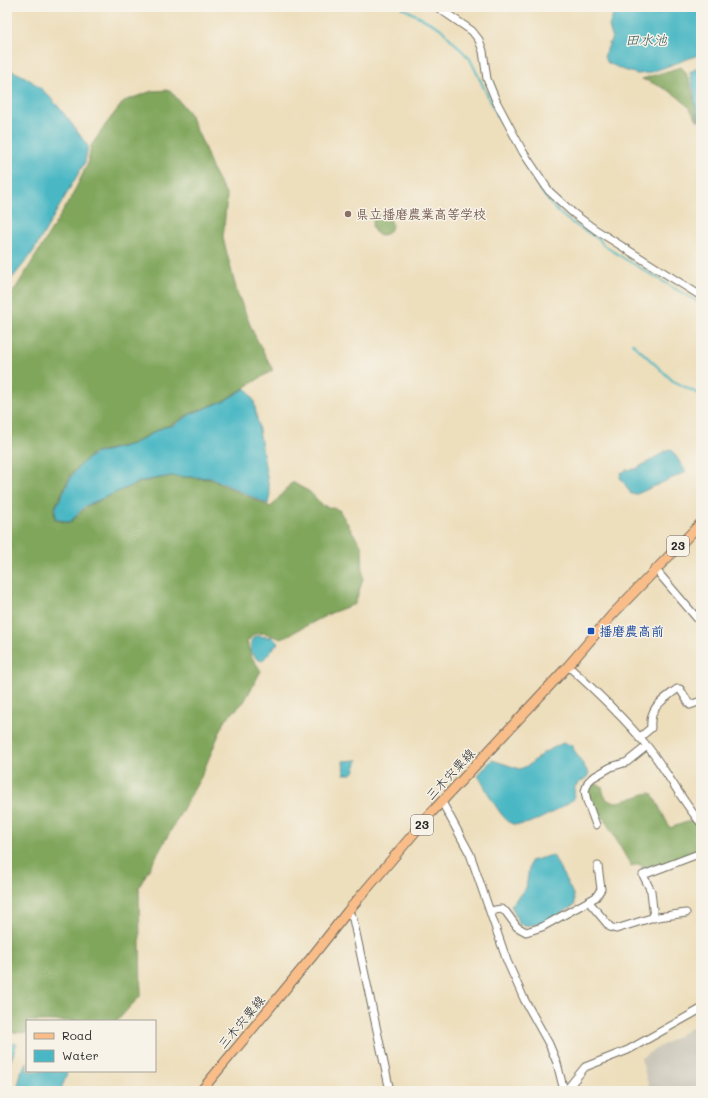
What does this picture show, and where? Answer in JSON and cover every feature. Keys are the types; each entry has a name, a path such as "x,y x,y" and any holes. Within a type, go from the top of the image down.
{"main road":[{"name":"三木宍粟線","path":"201,1091 348,911 442,802 568,666 612,615 701,523"}],"street":[{"path":"437,7 472,31 479,40 483,51 487,79 497,103 523,152 549,191 573,213 596,230 701,296"},
{"path":"656,570 701,623"},
{"path":"568,666 606,702 647,746 701,823"},
{"path":"639,738 651,728 650,721 653,709 677,689 680,689 690,705 701,701"},
{"path":"596,825 587,802 585,791 588,782 611,767 627,762 647,746"},
{"path":"442,802 470,854 507,961 524,999 549,1044 557,1063 564,1090 568,1088 586,1067 592,1063 628,1050 701,1009"},
{"path":"654,918 651,891 643,875 701,853"},
{"path":"490,911 501,908 506,912 517,927 526,932 542,927 596,897 600,892 601,883 598,866"},
{"path":"589,902 613,929 654,918 686,913"},
{"path":"348,911 353,919 390,1091"}],"shaded area":[{"path":"701,1022 701,1091 650,1091 641,1058"}],"green space":[{"path":"681,67 685,71 690,83 699,121 686,105 674,94 642,79"},
{"path":"170,90 189,113 204,146 213,171 227,196 223,238 237,292 253,332 273,370 223,401 191,413 173,424 161,428 132,444 93,453 71,474 54,509 55,520 70,523 86,507 115,493 142,482 171,476 210,479 271,507 292,482 310,492 322,505 339,510 362,547 363,579 355,604 331,613 281,639 265,633 254,634 247,642 251,656 261,671 244,702 225,720 201,777 139,887 141,995 118,1020 26,1020 26,1033 7,1032 7,302 72,196 88,163 91,146 106,124 124,101 152,91"},
{"path":"382,215 389,218 392,225 389,232 382,235 375,232 372,225 375,218"},
{"path":"593,783 602,786 605,797 610,801 615,802 651,793 670,828 695,819 701,827 701,850 645,872 640,864 631,866 605,820 597,814 593,808 588,791 589,785"}],"water":[{"name":"田水池","path":"616,7 701,7 701,54 649,73 637,74 608,63 604,57 612,37 609,26"},
{"path":"701,66 701,123 696,109 690,72"},
{"path":"7,69 32,82 43,91 62,112 88,146 85,162 33,252 7,285"},
{"path":"246,388 254,401 270,494 268,504 211,478 171,476 142,481 85,506 70,522 56,519 55,509 72,475 82,463 94,454 133,444 162,428 174,425 191,414 224,401"},
{"path":"669,449 672,450 686,472 637,494 631,494 620,478 621,473 626,470 636,469"},
{"path":"255,636 272,637 278,643 262,661 257,659 251,652 251,641"},
{"path":"563,743 571,745 589,774 575,786 574,799 552,813 533,822 515,824 509,822 496,807 478,775 492,760 520,769 529,765 543,753"},
{"path":"358,760 352,774 344,774 343,761"},
{"path":"553,855 573,894 575,905 555,917 541,923 534,925 519,924 511,905 526,888 530,861"},
{"path":"7,1043 17,1044 7,1071"},
{"path":"26,1064 26,1072 67,1072 60,1091 17,1091 21,1072"}],"waterway":[{"path":"401,7 440,28 470,59 498,117 513,141"},
{"path":"520,154 544,196 564,217 600,240 603,245 625,259 701,304"},
{"path":"632,343 673,381 701,395"}],"place":[{"name":"県立播磨農業高等学校","path":"348,214"},
{"name":"播磨農高前","path":"591,631"}]}
